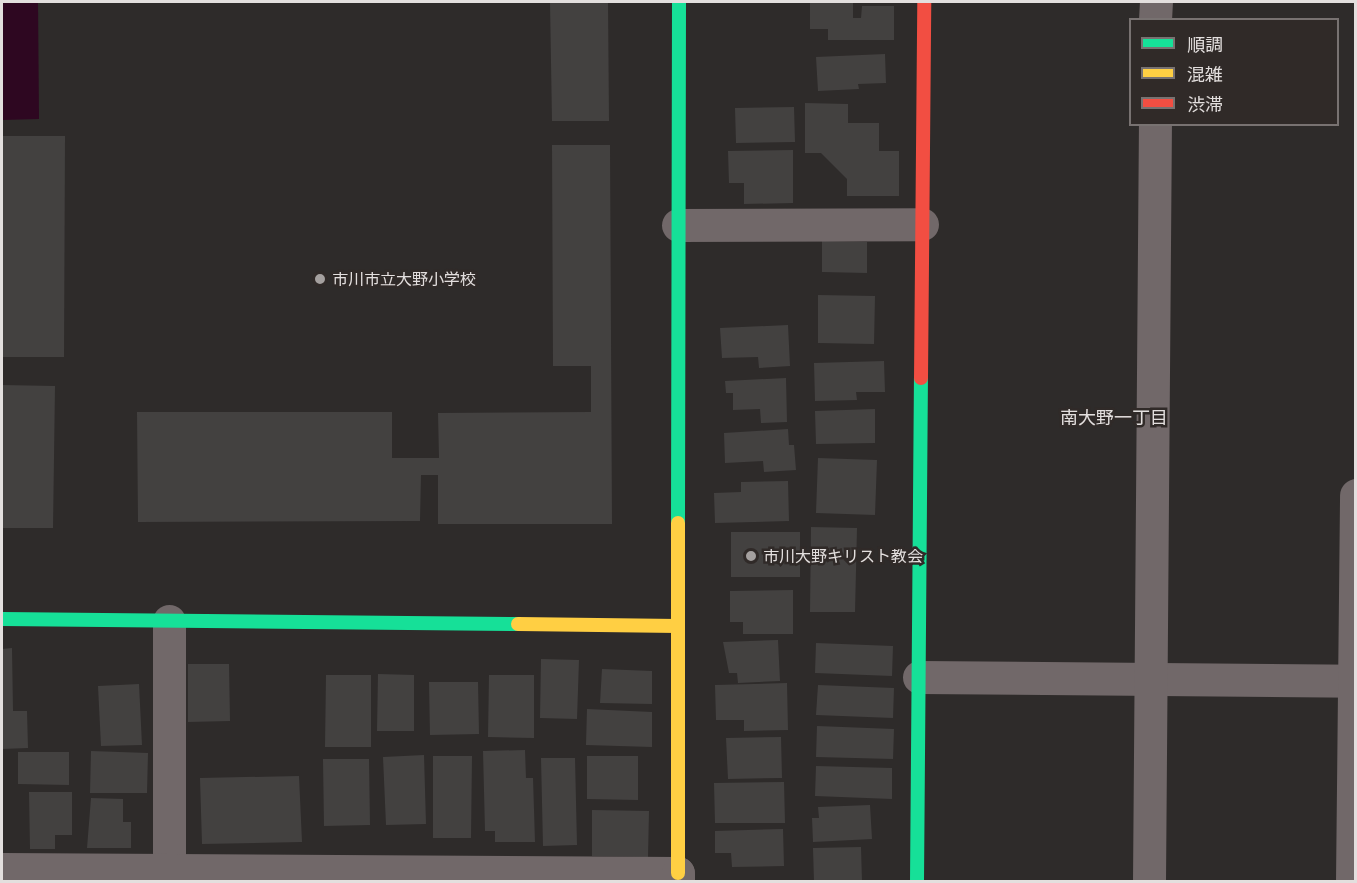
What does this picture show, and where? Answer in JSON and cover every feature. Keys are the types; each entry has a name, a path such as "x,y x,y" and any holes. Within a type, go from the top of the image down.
{"street":[{"path":"2,869 169,869 450,876 678,877 679,2"},
{"path":"917,882 924,2"},
{"path":"1155,2 1155,18"},
{"path":"1149,882 1155,126"},
{"path":"678,225 922,224"},
{"path":"1352,882 1356,495"},
{"path":"2,619 678,626"},
{"path":"169,621 169,869"},
{"path":"918,677 1354,681"}],"shaded area":[{"path":"2,2 38,2 39,119 2,120"}],"building":[{"path":"550,2 608,2 609,121 552,121"},
{"path":"810,2 853,2 853,18 861,18 862,6 894,6 894,40 828,40 828,29 810,29"},
{"path":"885,54 886,83 858,84 859,89 818,91 816,57"},
{"path":"805,103 848,104 848,123 879,123 879,151 899,151 899,196 847,196 847,179 821,153 805,153"},
{"path":"794,107 795,142 736,143 735,108"},
{"path":"2,136 65,136 64,357 2,357"},
{"path":"552,145 610,145 612,524 438,524 438,475 421,475 420,521 138,522 137,412 392,412 392,458 439,458 438,413 591,412 591,366 553,366"},
{"path":"793,150 793,203 744,204 744,183 729,183 728,151"},
{"path":"822,241 867,242 867,273 822,272"},
{"path":"818,295 875,296 874,344 818,343"},
{"path":"788,325 790,366 759,368 758,357 722,358 720,328"},
{"path":"884,361 885,392 856,392 857,400 815,401 814,363"},
{"path":"786,378 787,422 761,423 760,409 733,410 733,393 726,393 725,381"},
{"path":"2,385 55,386 53,528 2,528"},
{"path":"875,409 875,443 816,444 815,411"},
{"path":"788,429 789,445 794,445 796,470 764,472 763,461 725,463 724,433"},
{"path":"818,458 877,460 875,515 816,513"},
{"path":"788,481 789,521 715,523 714,493 741,492 741,482"},
{"path":"811,527 857,528 855,612 810,612"},
{"path":"731,532 800,532 800,577 731,577"},
{"path":"793,590 793,634 743,634 743,622 730,622 730,591"},
{"path":"778,640 780,681 738,683 737,673 729,673 723,642"},
{"path":"816,643 893,646 892,676 815,673"},
{"path":"12,648 13,711 27,711 28,748 2,749 2,649"},
{"path":"541,659 579,660 577,719 540,718"},
{"path":"188,664 229,664 230,721 188,722"},
{"path":"602,669 652,671 652,704 600,703"},
{"path":"378,674 414,675 414,731 377,731"},
{"path":"326,675 371,675 371,747 325,747"},
{"path":"489,675 534,675 534,738 488,737"},
{"path":"429,682 478,682 479,734 430,735"},
{"path":"787,683 788,730 744,731 744,720 716,720 715,685"},
{"path":"139,684 142,745 101,746 98,686"},
{"path":"818,685 894,688 893,718 816,715"},
{"path":"587,709 652,712 652,747 586,745"},
{"path":"817,726 894,729 893,759 816,757"},
{"path":"781,737 782,778 728,779 726,738"},
{"path":"525,750 526,778 533,778 535,842 495,842 495,831 485,831 483,751"},
{"path":"91,751 148,753 147,793 90,793"},
{"path":"18,752 69,752 69,785 18,784"},
{"path":"424,755 426,824 386,825 383,757"},
{"path":"433,756 472,756 471,838 433,838"},
{"path":"587,756 638,756 638,800 587,799"},
{"path":"541,758 575,758 577,845 543,846"},
{"path":"323,759 369,759 370,825 324,826"},
{"path":"816,766 892,768 892,799 815,796"},
{"path":"299,776 302,842 202,844 200,778"},
{"path":"784,782 785,823 715,823 714,783"},
{"path":"29,792 72,792 72,835 55,835 55,849 30,849"},
{"path":"91,798 123,799 123,822 131,822 131,848 87,848"},
{"path":"870,805 872,839 813,842 812,818 819,818 818,807"},
{"path":"592,810 649,811 648,857 592,856"},
{"path":"783,829 784,866 732,867 731,853 715,853 715,831"},
{"path":"861,847 862,882 814,882 813,848"}],"traffic: fast":[{"path":"678,523 679,2"},
{"path":"917,882 921,378"},
{"path":"2,619 518,624"}],"traffic: slow":[{"path":"678,523 678,873"},
{"path":"518,624 678,626"}],"traffic: jam":[{"path":"921,378 924,2"}],"place":[{"name":"市川市立大野小学校","path":"320,279"},
{"name":"市川大野キリスト教会","path":"751,556"}],"district":[{"name":"南大野一丁目","path":"1114,418"}]}
